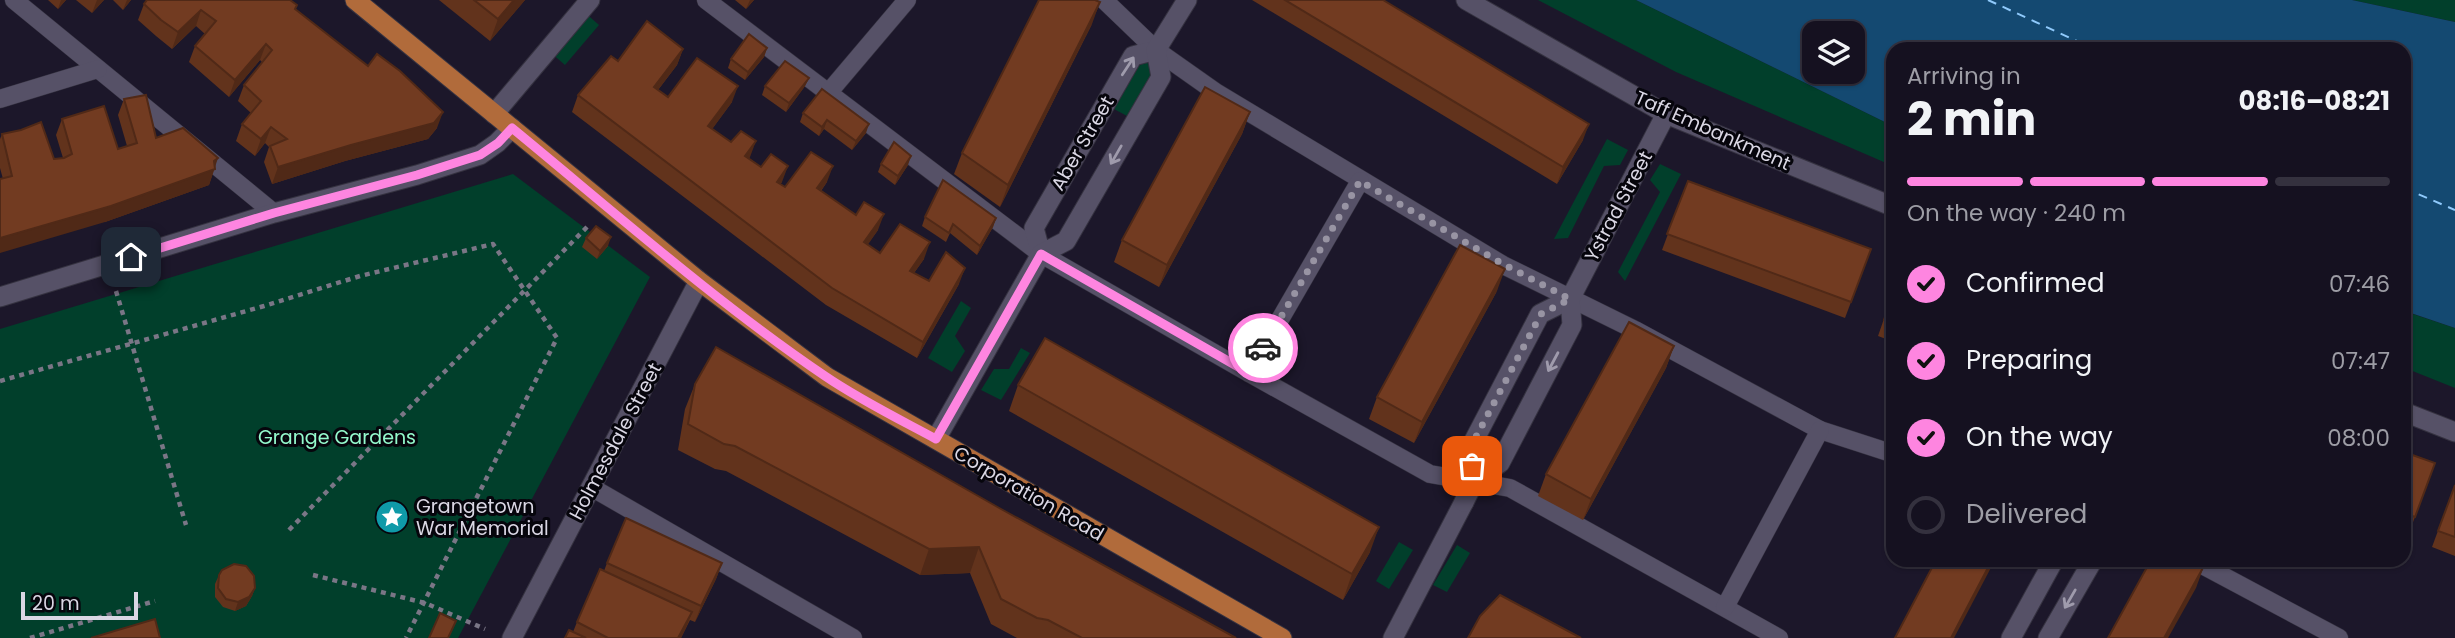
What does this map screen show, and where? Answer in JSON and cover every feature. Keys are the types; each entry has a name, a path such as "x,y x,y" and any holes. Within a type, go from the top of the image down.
{"main road":[{"name":"Corporation Road","path":"355,0 699,281 827,377 1282,638"}],"street":[{"path":"494,114 590,0"},
{"name":"Aber Street","path":"936,439 1041,254 1066,240 1161,77 1156,50 1187,0"},
{"name":"Taff Embankment","path":"1466,0 1666,114 1886,204"},
{"name":"Aber Street","path":"1041,254 1034,228 1133,56 1156,50"},
{"name":"Ystrad Street","path":"1393,638 1475,480 1500,463 1572,326 1570,299 1666,114"},
{"path":"0,298 274,213 417,175 480,155 498,143 512,128"},
{"name":"Holmesdale Street","path":"503,636 591,487 699,281"},
{"path":"1475,480 1468,452 1541,314 1570,299"},
{"path":"2411,415 2455,432"},
{"path":"2011,638 2050,567"},
{"path":"2048,638 2089,567"}],"lane":[{"path":"14,0 274,213"},
{"path":"706,0 1041,254 1430,474 1510,488 1779,638"},
{"path":"829,92 906,0"},
{"path":"1104,0 1156,50 1217,93 1360,181 1503,264 1635,330 1820,430 1886,451"},
{"path":"0,99 98,69"},
{"path":"1249,373 1360,181"},
{"path":"1725,607 1820,430"},
{"path":"591,487 853,638"},
{"path":"2206,567 2340,638"}],"path":[{"path":"289,530 608,206"},
{"path":"0,381 360,276 494,244 557,338 406,638"},
{"path":"107,264 186,525"},
{"path":"313,575 425,603 503,636"},
{"path":"30,638 155,601"}],"green space":[{"path":"1538,0 1636,0 1802,81 1802,84 1807,84 1886,123 1886,163 1676,72"},
{"path":"2352,0 2455,0 2455,22"},
{"path":"583,11 599,25 565,65 550,52"},
{"path":"1145,62 1152,65 1154,72 1127,116 1114,109 1139,66"},
{"path":"1607,139 1628,150 1620,165 1604,166 1568,238 1554,239"},
{"path":"1660,164 1681,174 1625,281 1618,272 1660,192 1650,180"},
{"name":"Grange Gardens","path":"513,174 650,277 458,638 0,638 0,329"},
{"path":"961,301 971,308 955,336 965,351 952,372 928,358"},
{"path":"2411,313 2455,328 2455,388 2411,370"},
{"path":"1021,348 1030,353 1001,400 981,390 994,369 1009,369"},
{"path":"1399,542 1413,550 1389,589 1376,581"},
{"path":"1457,545 1470,553 1447,592 1433,585"}],"water":[{"path":"1636,0 2352,0 2455,22 2455,328 2411,313 2411,42 1886,42 1886,123 1807,84 1865,84 1865,21 1802,21 1802,81"}],"building":[{"path":"147,0 290,0 297,5 295,9 368,66 377,54 400,71 443,112 434,123 278,167 270,146 287,139 271,127 261,139 242,124 261,101 244,85 272,50 266,44 235,80 195,46 216,21 201,10 178,32 144,4"},
{"path":"474,0 514,0 498,19"},
{"path":"1039,0 1100,2 1008,185 962,153"},
{"path":"1285,0 1383,0 1589,124 1563,167"},
{"path":"647,21 683,49 654,87 668,97 697,58 738,86 708,126 731,142 741,131 756,141 745,156 761,167 771,154 788,166 777,182 785,187 811,152 833,166 817,188 856,215 864,202 884,214 864,242 880,253 900,224 930,242 910,271 929,281 946,252 965,268 923,342 832,288 578,95 611,56 618,61"},
{"path":"749,34 767,48 748,72 731,59"},
{"path":"785,61 809,78 789,103 765,86"},
{"path":"1205,87 1250,112 1167,265 1122,240"},
{"path":"822,89 869,124 856,141 827,120 822,127 803,113"},
{"path":"146,95 156,138 183,128 218,158 214,161 215,169 111,206 0,238 0,179 12,176 2,134 41,122 54,159 64,158 72,154 62,119 104,106 118,149 137,143 124,99"},
{"path":"894,142 911,156 898,176 881,164"},
{"path":"943,180 996,218 980,246 953,224 949,233 925,217"},
{"path":"1688,181 1871,249 1851,302 1667,234"},
{"path":"596,226 611,237 600,251 586,238"},
{"path":"1460,245 1505,269 1422,422 1377,397"},
{"path":"1629,322 1674,346 1591,499 1546,474"},
{"path":"1045,338 1379,527 1352,574 1018,385"},
{"path":"716,347 1001,509 1236,638 1082,638 1001,599 979,547 929,549 735,446 724,444 688,424 695,384"},
{"path":"2411,454 2435,463 2415,517 2411,516"},
{"path":"2455,485 2455,537 2438,531"},
{"path":"626,518 722,563 701,606 607,563"},
{"path":"234,564 246,566 254,576 255,588 249,597 238,602 226,599 218,588 222,570"},
{"path":"1932,567 1988,567 1951,638 1895,638"},
{"path":"2147,567 2203,567 2164,638 2108,638"},
{"path":"600,569 692,612 678,638 608,638 577,622"},
{"path":"1500,595 1581,638 1468,638 1480,616"},
{"path":"440,613 456,621 448,638 429,638"},
{"path":"155,619 160,638 91,638"},
{"path":"569,630 586,638 565,638"}],"ferry route":[{"path":"1988,0 2079,42"},
{"path":"2411,191 2455,210"}],"way so far":[{"path":"1263,348 1360,181 1503,264 1570,299 1541,314 1468,452 1472,466"}],"place":[{"name":"Grangetown War Memorial","path":"392,517"}],"route":[{"path":"131,257 274,213 417,175 480,155 498,143 512,128 699,281 799,358 855,395 936,439 1041,254 1249,373 1263,348"}]}
